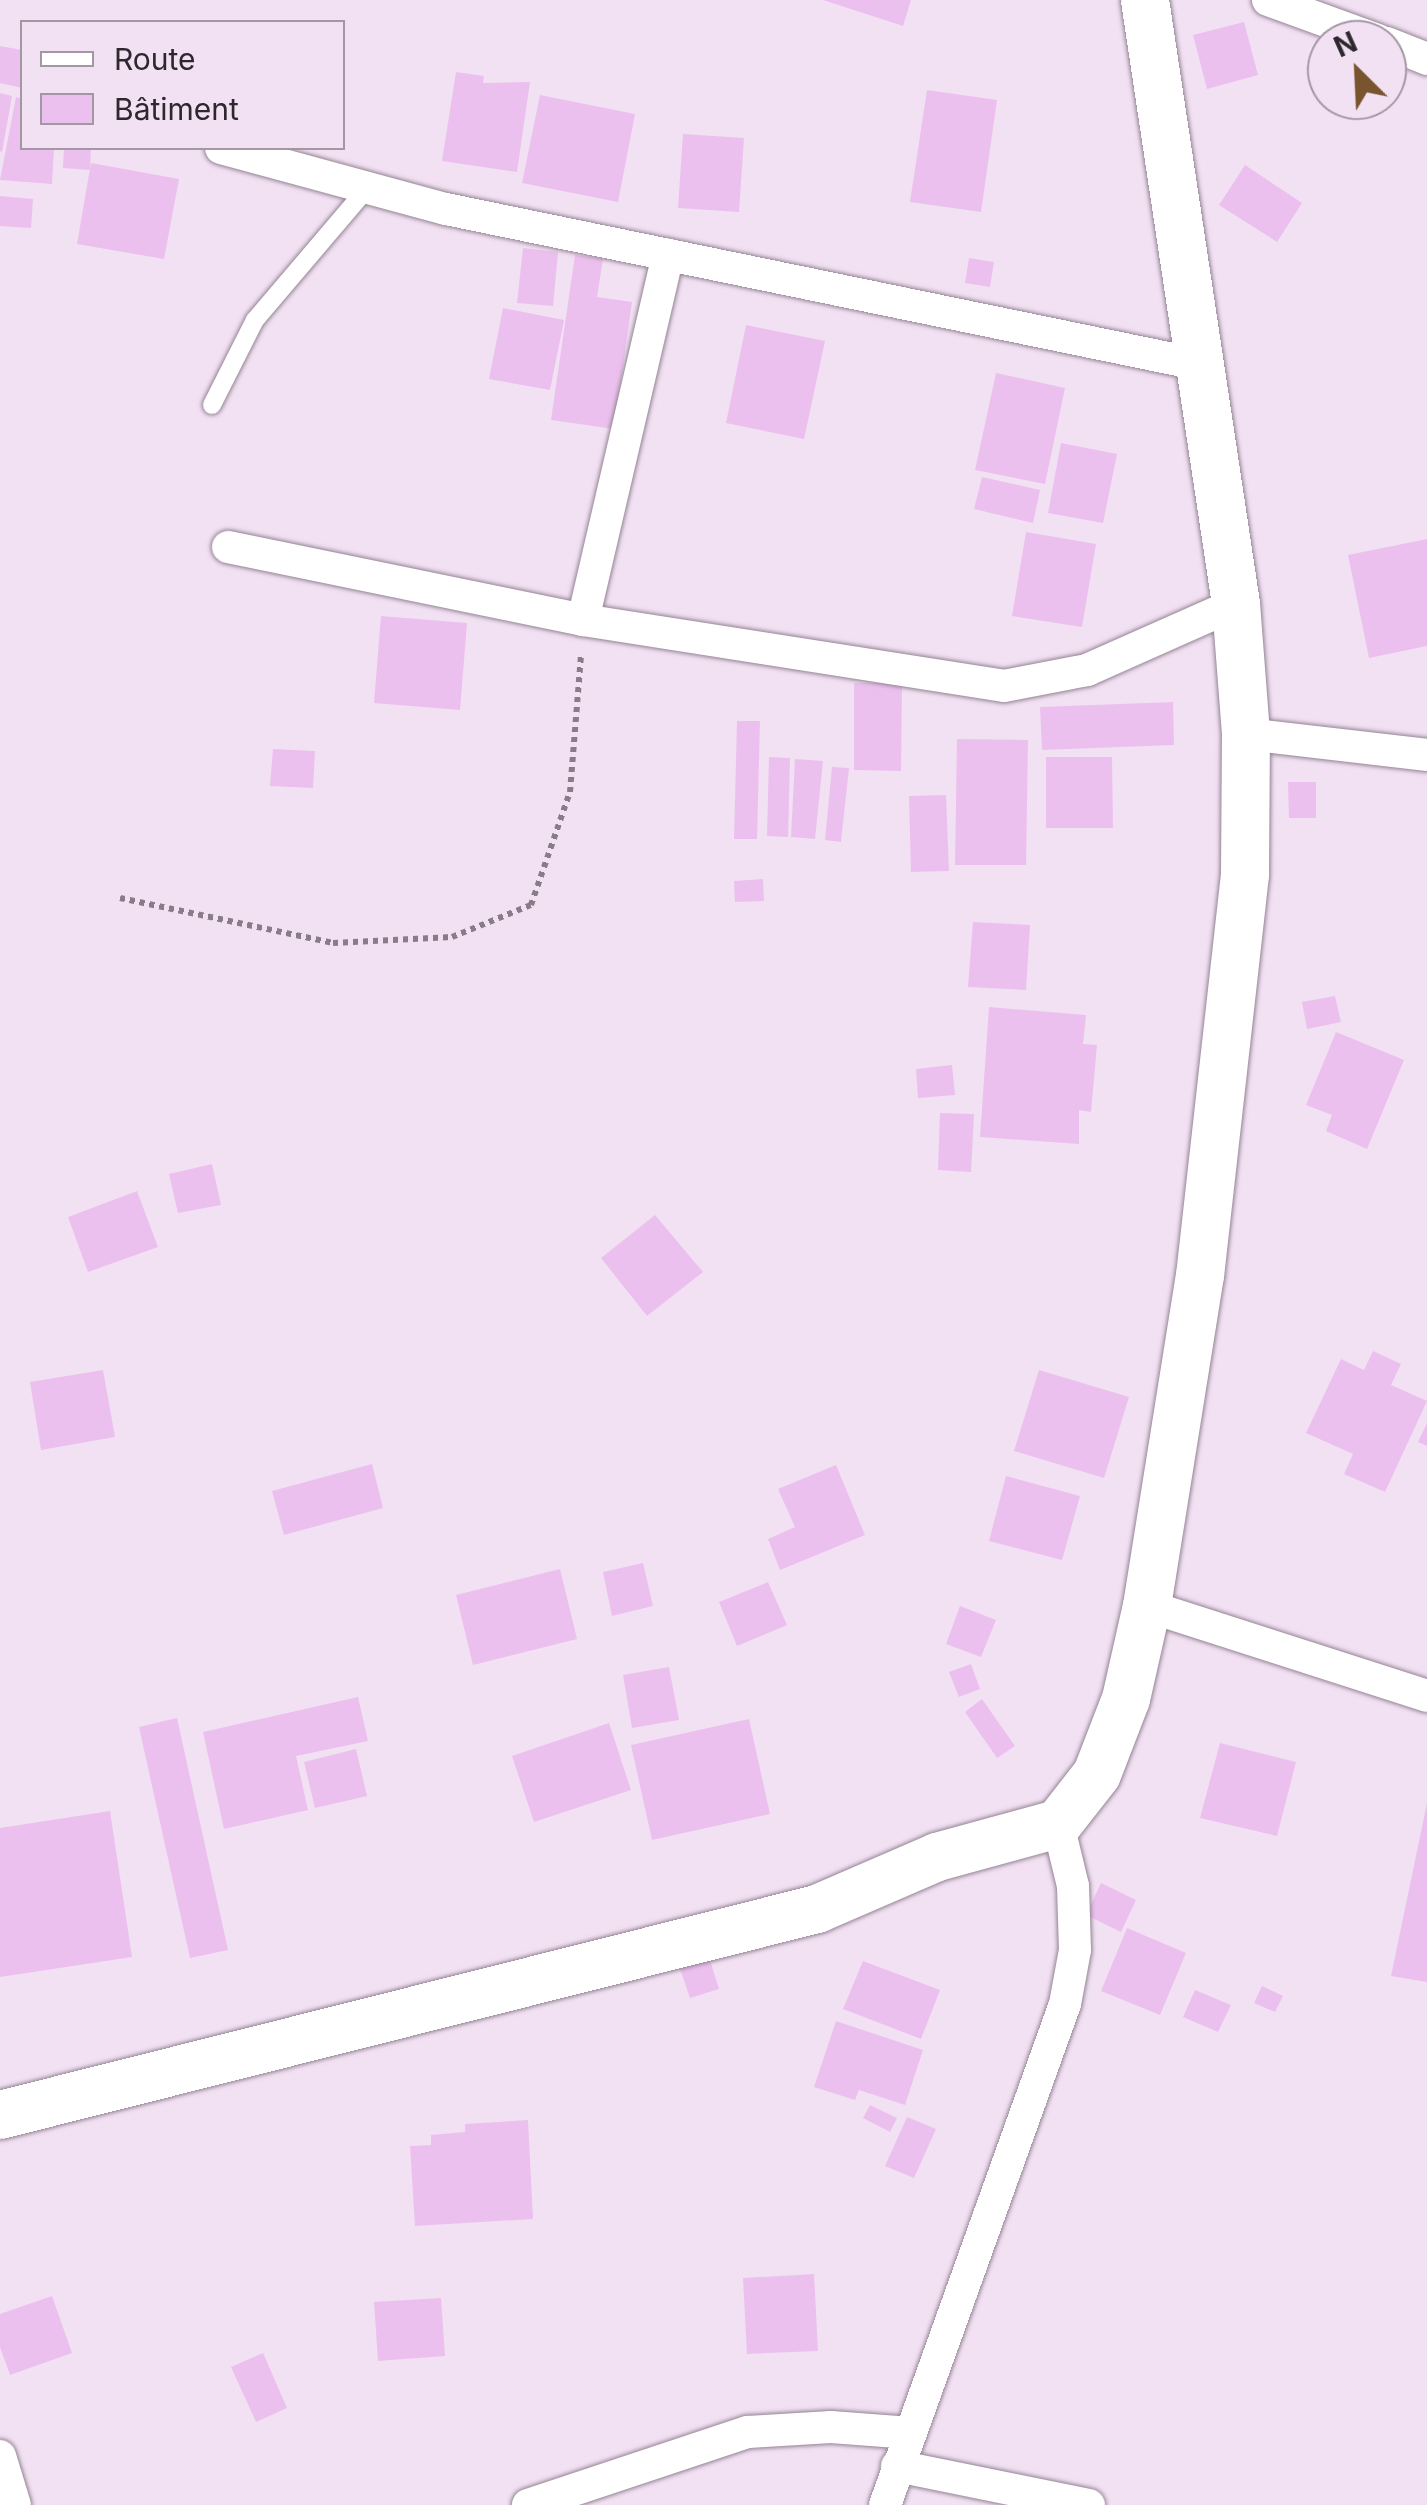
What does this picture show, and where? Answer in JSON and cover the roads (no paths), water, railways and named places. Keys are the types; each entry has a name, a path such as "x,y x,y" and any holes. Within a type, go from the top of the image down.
{"main road":[{"path":"0,2115 817,1909 937,1857 1058,1824 1097,1774 1126,1700 1147,1606 1200,1276 1244,874 1246,734 1236,604 1145,0"}],"street":[{"path":"1268,0 1323,20"},
{"path":"228,150 368,188 1202,366"},
{"path":"583,620 668,254"},
{"path":"228,546 583,620 1004,686 1087,670 1236,604"},
{"path":"1246,734 1427,755"},
{"path":"1147,1606 1427,1696"},
{"path":"885,2505 1066,2004 1076,1950 1073,1886 1058,1824"},
{"path":"528,2505 748,2432 832,2427 911,2433"},
{"path":"0,2456 15,2505"},
{"path":"897,2466 1089,2505"}],"lane":[{"path":"212,406 256,320 368,188"}]}
